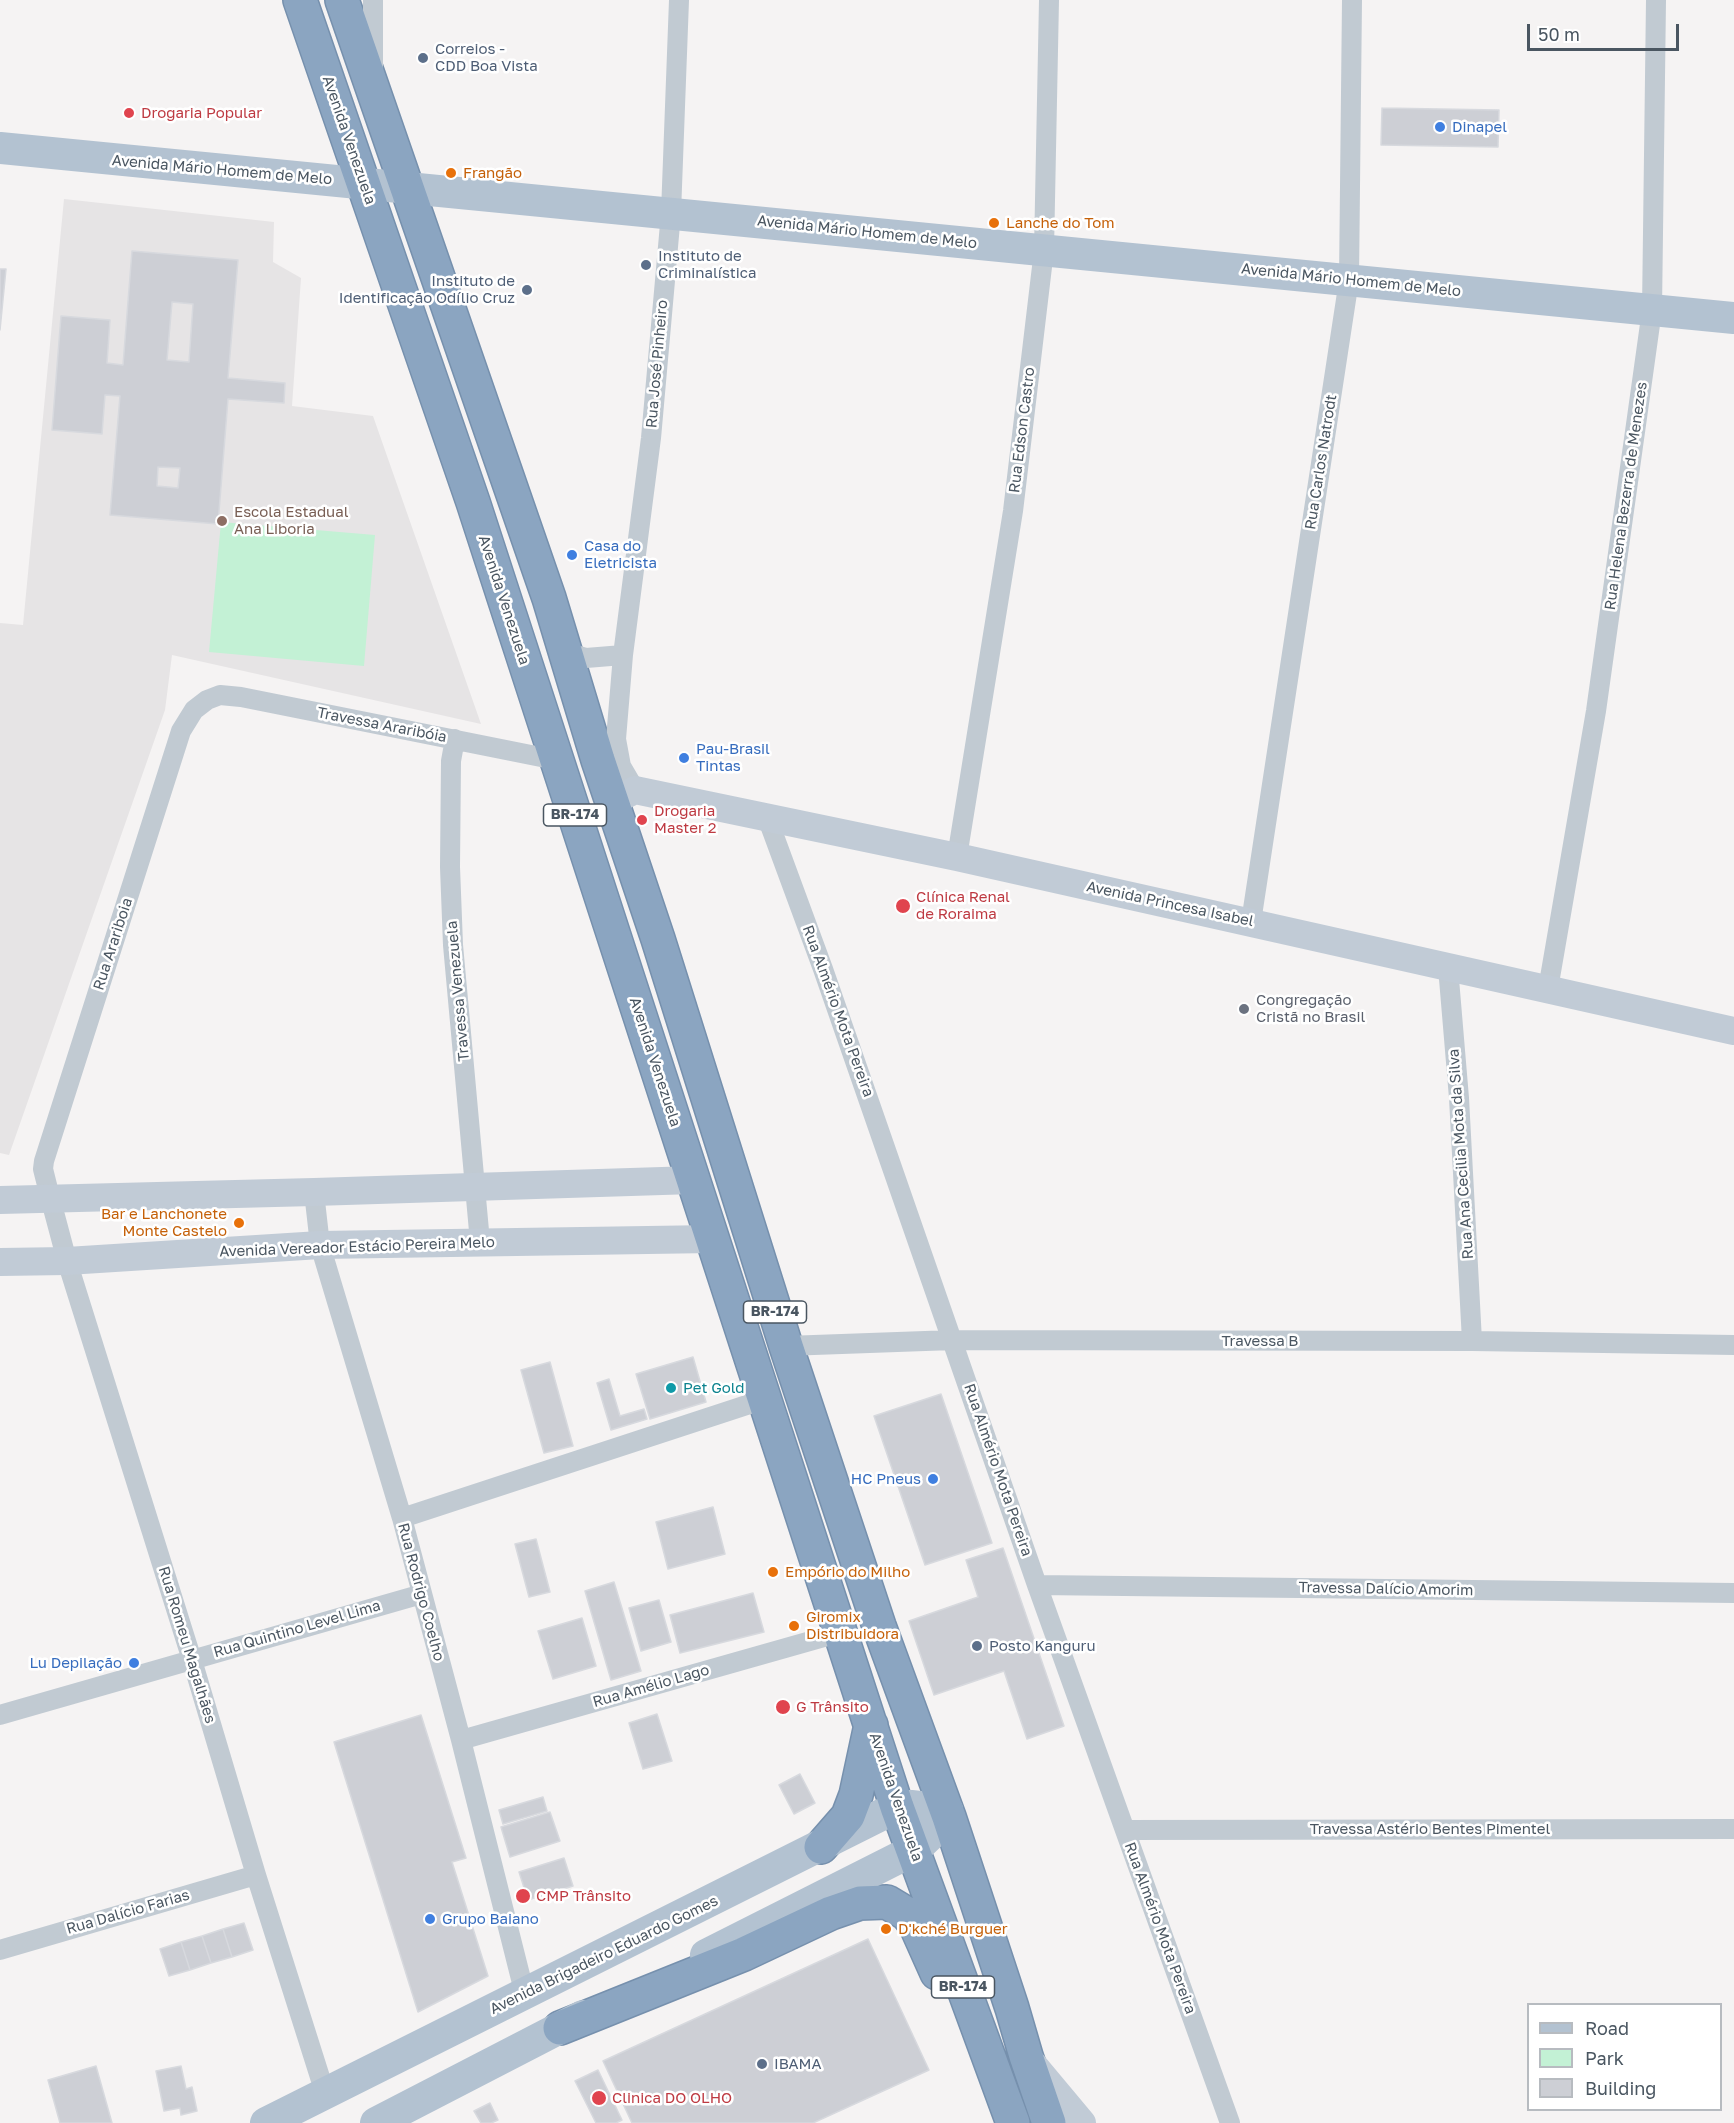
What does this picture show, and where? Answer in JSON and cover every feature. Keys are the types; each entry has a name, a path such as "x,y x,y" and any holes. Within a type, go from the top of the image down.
{"highway":[{"name":"Avenida Venezuela","path":"300,0 365,183 477,518 842,1632 897,1807 1013,2123"},
{"name":"BR-174","path":"342,0 566,652 625,800 658,939 786,1346 879,1626 948,1813 1049,2123"},
{"path":"477,518 474,487 485,480 502,486 518,508"},
{"path":"615,939 628,958 642,961 652,956 658,939"},
{"path":"821,1847 848,1816 856,1795 871,1723"},
{"path":"560,2028 744,1954 849,1906 887,1902 907,1914 916,1926 1002,2123"}],"main road":[{"name":"Avenida Mário Homem de Melo","path":"0,148 1734,318"},
{"name":"Avenida Brigadeiro Eduardo Gomes","path":"266,2123 897,1807 911,1806 948,1813"},
{"path":"376,2123 914,1851 948,1813"}],"street":[{"path":"373,0 373,92"},
{"name":"Rua José Pinheiro","path":"625,800 616,739 623,655 651,438 671,213 679,0"},
{"name":"Rua Edson Castro","path":"957,857 1013,511 1044,250 1049,0"},
{"name":"Rua Carlos Natrodt","path":"1251,922 1349,280 1352,0"},
{"name":"Rua Helena Bezerra de Menezes","path":"1548,988 1596,711 1652,310 1656,0"},
{"path":"566,652 586,658 623,655"},
{"name":"Travessa Araribóia","path":"207,700 220,695 241,697 556,760"},
{"name":"Rua Arariboia","path":"19,1196 43,1169 48,1146 181,731 194,710 207,700"},
{"name":"Travessa Venezuela","path":"455,739 451,761 450,867 453,945 480,1242"},
{"name":"Avenida Princesa Isabel","path":"625,800 767,817 1251,922 1734,1031"},
{"name":"Rua Almério Mota Pereira","path":"767,817 827,980 1037,1584 1230,2123"},
{"name":"Rua Ana Cecilia Mota da Silva","path":"1448,967 1459,1098 1472,1341"},
{"path":"19,1196 314,1192 694,1180"},
{"name":"Rua Rodrigo Coelho","path":"314,1192 320,1245 402,1518 525,1995"},
{"name":"Rua Romeu Magalhães","path":"19,1196 67,1261 325,2093"},
{"name":"Avenida Vereador Estácio Pereira Melo","path":"0,1262 67,1261 320,1245 713,1239"},
{"name":"Travessa B","path":"786,1346 953,1340 1472,1341 1734,1345"},
{"path":"402,1518 765,1399"},
{"name":"Travessa Dalício Amorim","path":"1037,1584 1734,1593"},
{"name":"Rua Quintino Level Lima","path":"0,1715 422,1594"},
{"name":"Rua Amélio Lago","path":"461,1740 842,1632"},
{"name":"Travessa Astério Bentes Pimentel","path":"1125,1830 1734,1828"},
{"name":"Rua Dalício Farias","path":"0,1950 256,1875"},
{"path":"1026,2056 1082,2123"}],"shaded area":[{"name":"Escola Estadual Ana Liboria","path":"64,199 274,222 273,262 301,278 292,406 373,416 481,724 172,655 165,710 9,1155 0,1153 0,623 23,625"}],"green space":[{"path":"221,522 375,535 364,666 209,652"}],"building":[{"name":"Dinapel","path":"1382,108 1499,110 1498,147 1381,145"},
{"path":"132,251 238,260 228,378 285,383 284,403 228,399 218,524 110,515 120,396 105,395 102,434 52,430 61,316 110,320 107,363 123,365","holes":["172,302 193,304 189,362 167,360","158,467 180,468 178,488 157,486"]},
{"path":"0,269 6,269 0,330"},
{"name":"Pet Gold","path":"693,1357 706,1402 650,1419 636,1374"},
{"path":"550,1362 573,1446 544,1453 521,1370"},
{"path":"609,1379 620,1416 644,1409 647,1419 611,1430 597,1383"},
{"name":"HC Pneus","path":"941,1394 992,1543 925,1565 874,1416"},
{"path":"713,1507 725,1554 668,1569 656,1522"},
{"path":"536,1539 550,1592 529,1597 515,1544"},
{"name":"Posto Kanguru","path":"1003,1548 1064,1726 1027,1739 1004,1671 934,1695 909,1621 978,1597 966,1560"},
{"path":"614,1582 641,1671 611,1680 585,1591"},
{"path":"753,1593 764,1632 680,1653 670,1615"},
{"path":"659,1600 671,1642 641,1651 629,1608"},
{"path":"582,1618 596,1666 553,1679 538,1631"},
{"path":"657,1714 672,1761 643,1769 629,1723"},
{"name":"Grupo Baiano","path":"421,1715 466,1858 452,1862 488,1976 418,2012 334,1742"},
{"path":"800,1774 815,1803 794,1814 779,1785"},
{"path":"543,1797 547,1811 503,1824 499,1810"},
{"path":"550,1812 560,1841 510,1857 501,1827"},
{"path":"564,1858 573,1886 528,1900 519,1872"},
{"path":"244,1923 253,1950 232,1957 223,1929"},
{"path":"223,1929 232,1957 211,1963 202,1936"},
{"path":"202,1936 211,1963 190,1970 181,1942"},
{"path":"868,1939 929,2070 813,2123 632,2123 603,2061"},
{"path":"181,1942 190,1970 169,1976 160,1949"},
{"path":"96,2066 112,2123 60,2123 48,2080"},
{"path":"181,2066 186,2089 192,2087 197,2111 181,2115 180,2108 164,2111 156,2071"},
{"path":"598,2070 622,2120 616,2123 596,2123 575,2081"},
{"path":"490,2103 498,2120 481,2123 474,2111"}],"place":[{"name":"Correios - CDD Boa Vista","path":"423,58"},
{"name":"Drogaria Popular","path":"129,113"},
{"name":"Dinapel","path":"1440,127"},
{"name":"Frangão","path":"451,173"},
{"name":"Lanche do Tom","path":"994,223"},
{"name":"Instituto de Criminalística","path":"646,265"},
{"name":"Instituto de Identificação Odílio Cruz","path":"527,290"},
{"name":"Escola Estadual Ana Liboria","path":"222,521"},
{"name":"Casa do Eletricista","path":"572,555"},
{"name":"Pau-Brasil Tintas","path":"684,758"},
{"name":"Drogaria Master 2","path":"642,820"},
{"name":"Clínica Renal de Roraima","path":"903,906"},
{"name":"Congregação Cristã no Brasil","path":"1244,1009"},
{"name":"Bar e Lanchonete Monte Castelo","path":"239,1223"},
{"name":"Pet Gold","path":"671,1388"},
{"name":"HC Pneus","path":"933,1479"},
{"name":"Empório do Milho","path":"773,1572"},
{"name":"Giromix Distribuidora","path":"794,1626"},
{"name":"Posto Kanguru","path":"977,1646"},
{"name":"Lu Depilação","path":"134,1663"},
{"name":"G Trânsito","path":"783,1707"},
{"name":"CMP Trânsito","path":"523,1896"},
{"name":"Grupo Baiano","path":"430,1919"},
{"name":"D'kché Burguer","path":"886,1929"},
{"name":"IBAMA","path":"762,2064"},
{"name":"Clinica DO OLHO","path":"599,2098"}]}
